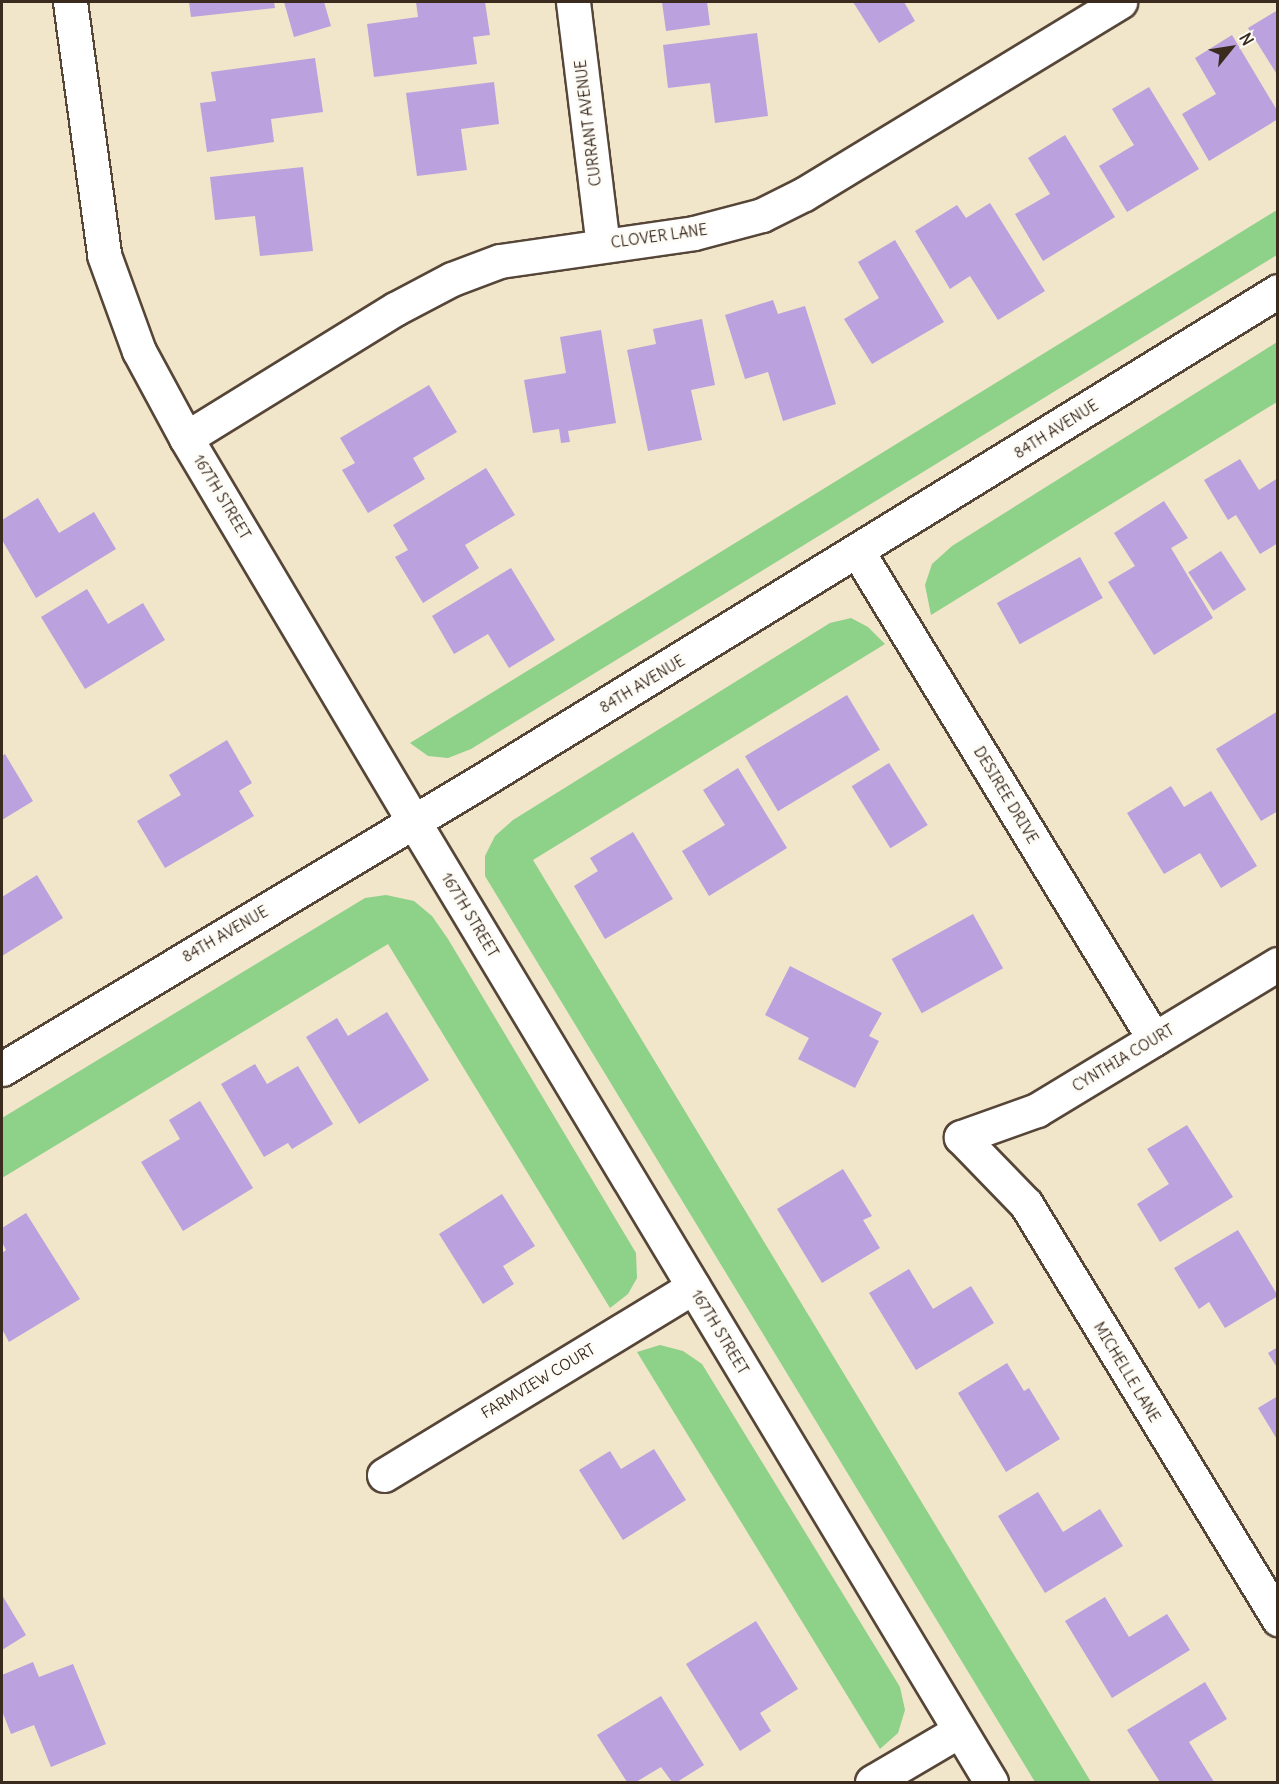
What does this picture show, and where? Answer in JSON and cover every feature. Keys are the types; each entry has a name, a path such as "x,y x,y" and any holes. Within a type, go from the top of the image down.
{"street":[{"name":"167TH STREET","path":"70,2 104,255 139,351 186,438 414,822 991,1782"},
{"name":"CURRANT AVENUE","path":"573,2 603,244"},
{"name":"CLOVER LANE","path":"186,438 395,309 452,279 500,261 603,244 694,233 762,215 804,194 1120,2"},
{"name":"84TH AVENUE","path":"2,1069 858,552 1278,291"},
{"name":"DESIREE DRIVE","path":"858,552 1154,1039"},
{"name":"CYNTHIA COURT","path":"961,1137 1037,1110 1278,964"},
{"name":"MICHELLE LANE","path":"961,1137 1026,1204 1278,1619"},
{"name":"FARMVIEW COURT","path":"384,1475 693,1287"},
{"path":"872,1782 959,1731"}],"green space":[{"path":"1277,210 1277,255 471,749 448,758 428,756 410,743"},
{"path":"1277,342 1277,402 931,615 925,585 932,564 952,546"},
{"path":"851,618 868,627 885,644 533,860 1091,1782 1035,1782 485,876 485,856 495,836 513,820 830,623"},
{"path":"386,895 414,901 432,916 636,1253 637,1278 628,1294 610,1308 388,944 2,1178 2,1118 365,898"},
{"path":"660,1345 683,1351 702,1364 900,1687 905,1710 898,1733 880,1749 637,1352"}],"building":[{"path":"189,2 274,2 275,8 191,17"},
{"path":"284,2 324,2 331,26 294,37"},
{"path":"416,2 485,2 490,35 473,37 477,64 374,77 367,24 418,17"},
{"path":"662,2 707,2 710,25 666,31"},
{"path":"853,2 904,2 915,21 879,43"},
{"path":"1278,10 1278,76 1248,28"},
{"path":"757,33 768,116 715,123 710,83 668,88 663,45"},
{"path":"1232,35 1278,112 1278,119 1209,161 1182,114 1216,94 1195,58"},
{"path":"315,58 323,112 271,119 274,142 207,152 200,103 216,101 211,72"},
{"path":"494,82 499,124 461,129 467,170 417,176 406,93"},
{"path":"1149,87 1199,169 1127,212 1099,166 1134,145 1112,109"},
{"path":"1065,135 1115,217 1043,261 1015,214 1050,194 1028,158"},
{"path":"303,167 313,251 260,256 255,216 215,220 210,177"},
{"path":"990,203 1045,291 998,320 970,276 950,289 915,231 957,205 966,218"},
{"path":"895,240 944,322 872,364 844,319 879,298 858,262"},
{"path":"773,300 778,314 805,306 836,404 783,421 768,372 745,379 725,315"},
{"path":"702,319 715,385 691,390 702,440 648,451 627,350 656,344 653,329"},
{"path":"601,330 616,423 568,431 570,442 561,443 559,429 533,433 524,380 566,373 560,337"},
{"path":"429,385 457,432 413,458 425,479 368,513 342,470 355,463 340,438"},
{"path":"1240,459 1259,490 1278,478 1278,543 1260,554 1236,515 1228,520 1204,480"},
{"path":"486,468 515,515 465,545 479,568 423,603 395,557 408,550 393,525"},
{"path":"38,498 59,533 94,512 116,549 36,598 2,540 2,520"},
{"path":"1164,501 1188,538 1171,548 1213,618 1154,655 1108,582 1135,566 1114,533"},
{"path":"1221,551 1246,590 1213,611 1188,572"},
{"path":"1080,557 1103,598 1020,644 997,603"},
{"path":"511,568 555,640 509,668 488,634 454,654 432,616"},
{"path":"87,589 108,624 143,603 165,640 85,689 41,617"},
{"path":"847,695 880,750 778,811 745,756"},
{"path":"1278,711 1278,811 1261,821 1216,749"},
{"path":"227,740 252,783 239,791 254,816 165,868 137,821 181,795 169,775"},
{"path":"5,754 33,801 2,820 2,756"},
{"path":"889,763 928,825 890,848 852,786"},
{"path":"738,768 787,848 709,896 682,851 725,825 703,790"},
{"path":"1171,786 1184,807 1211,791 1257,866 1221,888 1200,853 1164,874 1127,813"},
{"path":"633,832 673,899 605,939 574,886 598,871 590,858"},
{"path":"37,875 63,918 2,956 2,897"},
{"path":"973,914 1003,968 922,1013 892,959"},
{"path":"790,966 882,1013 869,1036 879,1041 855,1088 798,1059 809,1038 765,1015"},
{"path":"387,1012 429,1080 359,1124 306,1037 337,1018 348,1036"},
{"path":"255,1064 267,1084 298,1066 333,1124 292,1149 288,1143 264,1157 221,1084"},
{"path":"200,1101 253,1188 183,1231 141,1162 180,1139 169,1120"},
{"path":"1187,1125 1233,1197 1160,1242 1137,1204 1169,1184 1147,1149"},
{"path":"843,1169 872,1216 863,1220 880,1248 822,1283 777,1209"},
{"path":"502,1194 535,1246 503,1266 514,1284 483,1304 439,1234"},
{"path":"26,1213 80,1299 9,1342 2,1329 2,1253 6,1250 2,1242 2,1228"},
{"path":"1238,1230 1278,1296 1225,1328 1209,1302 1199,1309 1174,1268"},
{"path":"909,1269 933,1309 971,1286 994,1323 916,1370 869,1293"},
{"path":"1278,1347 1278,1369 1268,1353"},
{"path":"1007,1363 1024,1391 1029,1388 1060,1439 1006,1472 958,1393"},
{"path":"1278,1396 1278,1441 1258,1408"},
{"path":"654,1449 686,1500 623,1540 579,1470 610,1451 621,1469"},
{"path":"1038,1492 1063,1532 1100,1509 1123,1546 1045,1593 998,1516"},
{"path":"2,1595 26,1635 2,1650"},
{"path":"1105,1597 1129,1637 1167,1614 1190,1650 1112,1698 1065,1621"},
{"path":"756,1621 798,1689 760,1713 771,1731 740,1751 686,1664"},
{"path":"33,1662 39,1677 73,1664 106,1744 51,1767 34,1725 11,1734 2,1711 2,1675"},
{"path":"1205,1682 1227,1719 1189,1742 1214,1782 1160,1782 1127,1730"},
{"path":"661,1696 704,1765 677,1782 672,1782 661,1767 636,1782 627,1782 597,1735"}]}
